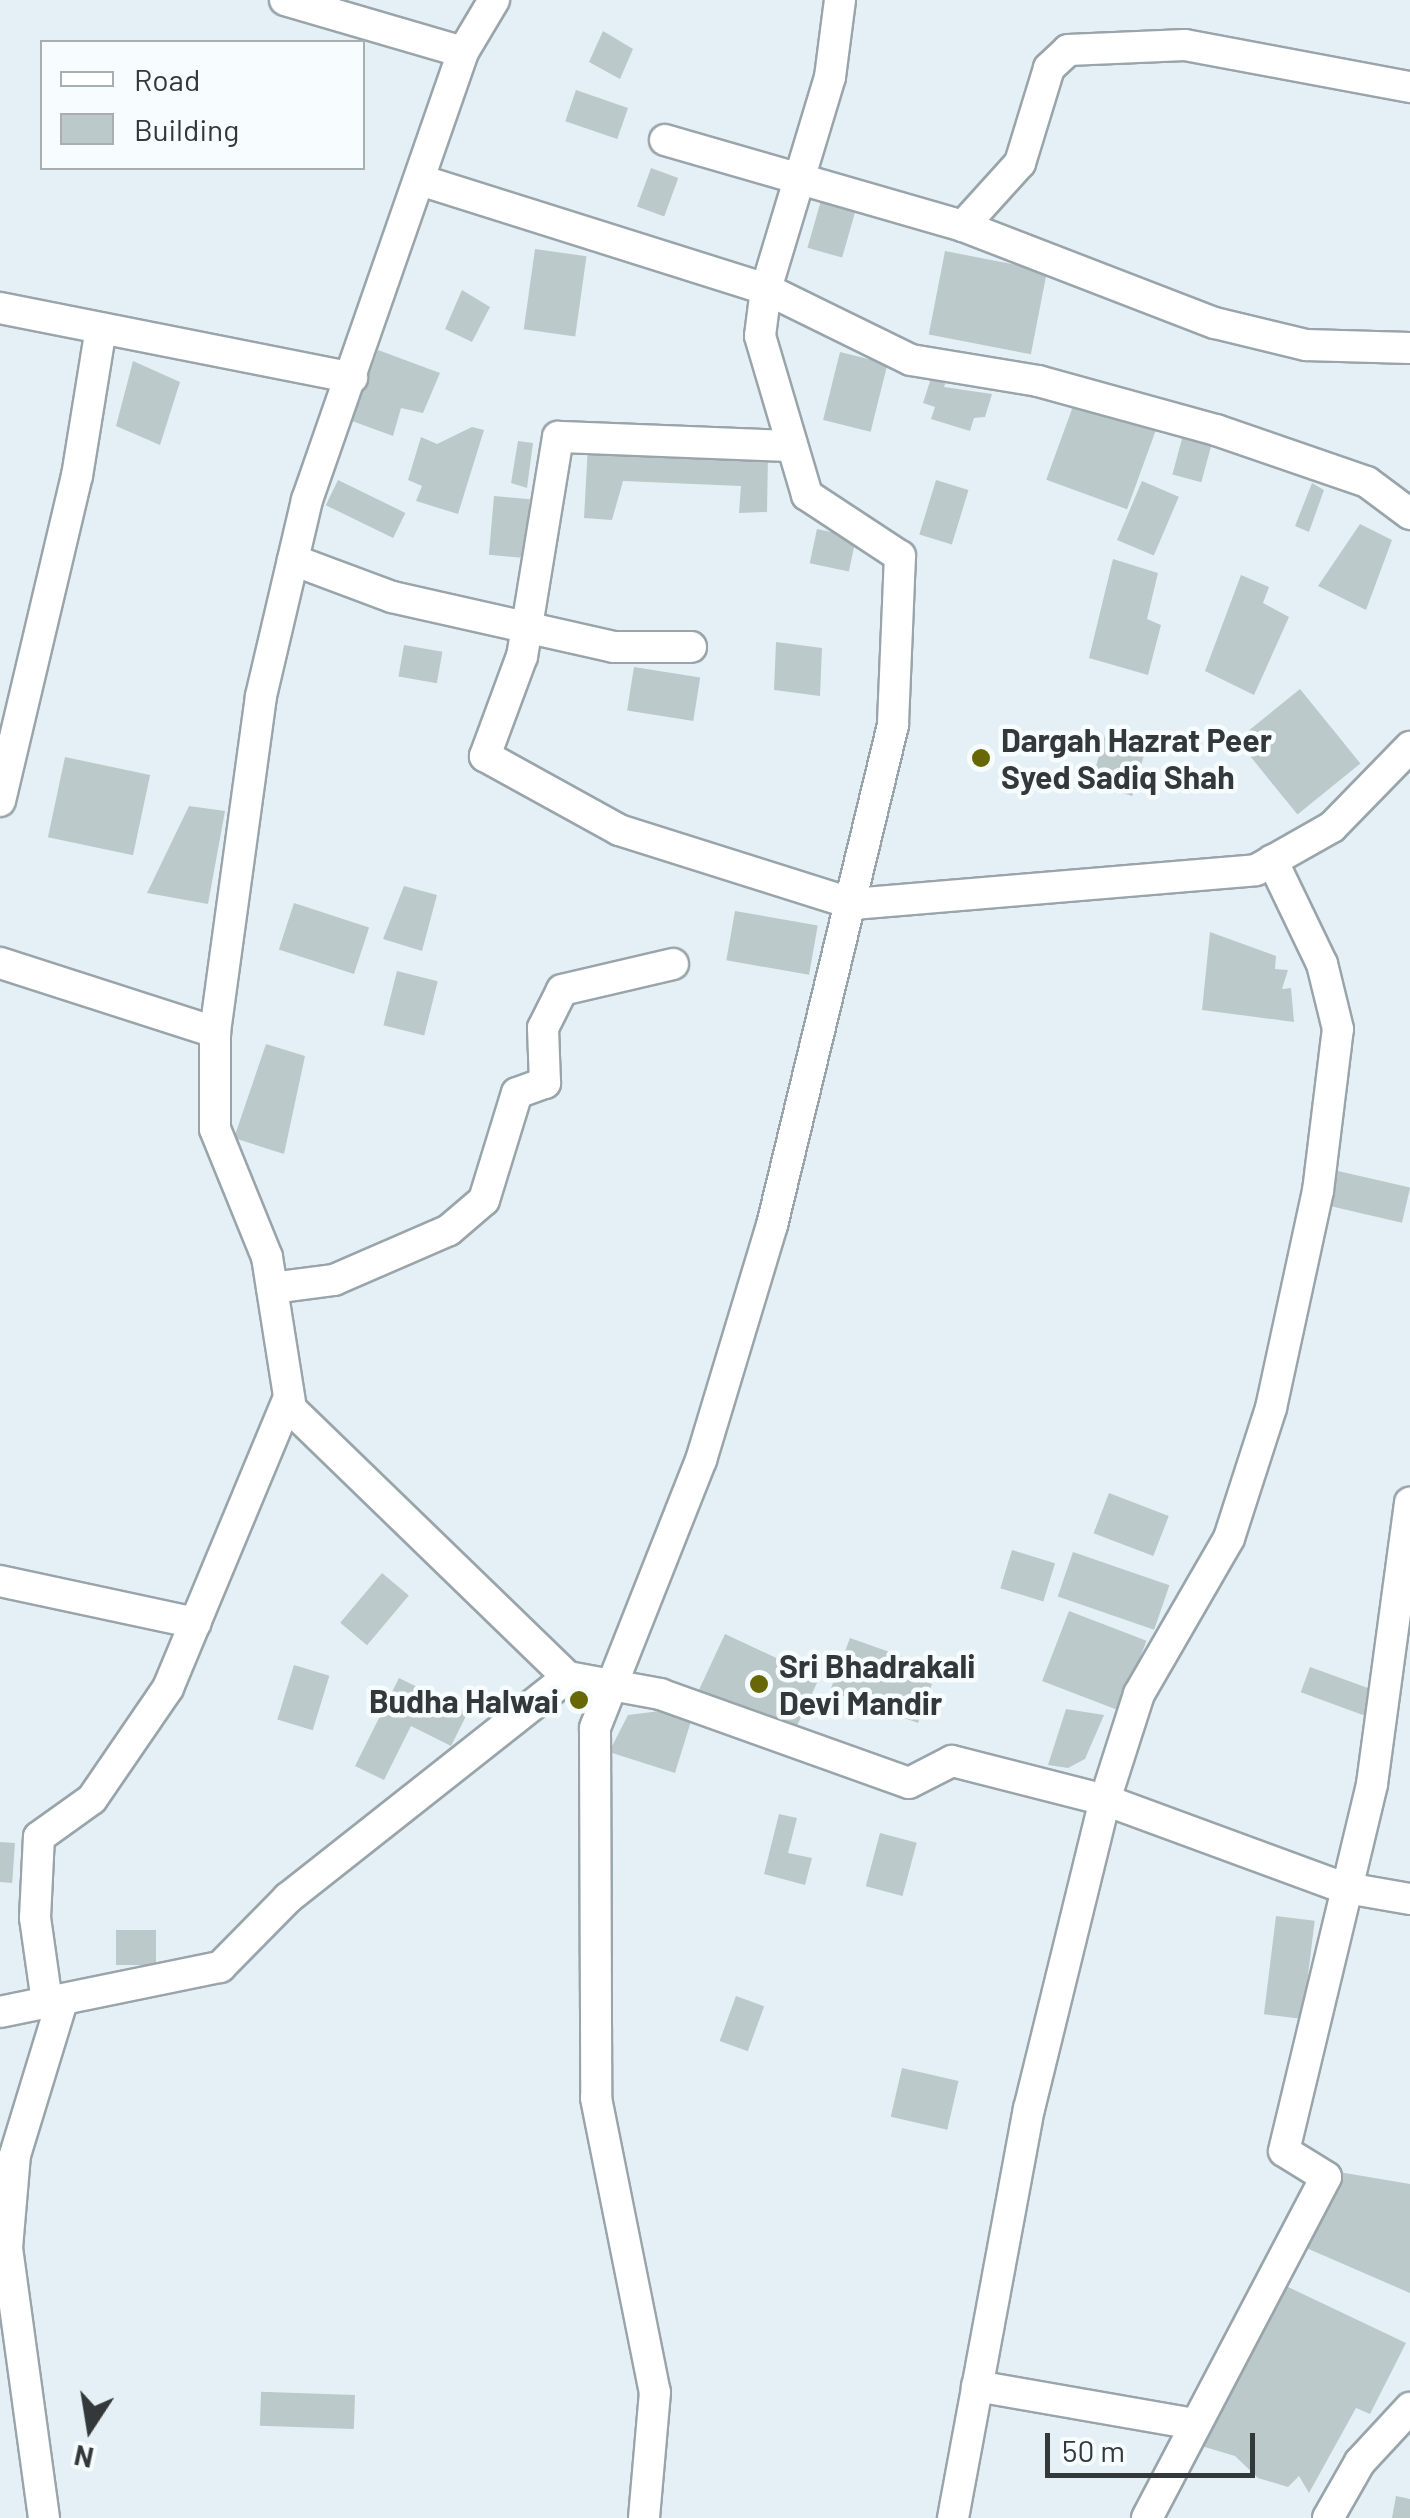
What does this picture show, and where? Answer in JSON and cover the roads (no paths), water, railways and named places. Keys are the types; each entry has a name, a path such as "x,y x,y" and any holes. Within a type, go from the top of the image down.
{"street":[{"path":"284,0 463,52"},
{"path":"44,2518 6,2248 14,2155 55,2002 35,1918 39,1837 92,1799 168,1688 289,1398 272,1288 233,1156 215,1129 215,1032 261,696 293,560 352,378 463,52 494,0"},
{"path":"644,2518 655,2392 596,2098 594,1746 611,1679 700,1460 772,1225 893,725 900,556 808,496 786,446 760,336 766,289 802,180 840,0"},
{"path":"963,226 1020,163 1049,68 1068,50 1185,45 1410,87"},
{"path":"664,140 963,226 1215,323 1306,345 1410,348"},
{"path":"420,180 766,289 912,360 1038,381 1216,430 1368,482 1410,514"},
{"path":"0,308 100,334 352,378"},
{"path":"0,801 69,514 100,334"},
{"path":"786,446 558,438 527,627 486,756 619,830 852,904 1256,870 1332,826 1410,747"},
{"path":"293,560 392,597 614,647 690,647"},
{"path":"953,2518 1029,2109 1105,1800 1139,1694 1229,1538 1271,1408 1318,1191 1338,1028 1322,964 1272,860"},
{"path":"0,963 215,1032"},
{"path":"272,1288 334,1280 450,1230 484,1200 517,1093 544,1083 543,1028 562,990 673,964"},
{"path":"289,1398 568,1678"},
{"path":"1147,2518 1326,2177 1284,2151 1340,1887 1372,1784 1410,1503"},
{"path":"0,1582 196,1624"},
{"path":"0,2012 220,1967 288,1898 568,1678 611,1679 908,1783 952,1761 1105,1800 1340,1887 1410,1899"},
{"path":"977,2386 1194,2424"},
{"path":"1328,2518 1360,2462 1410,2408"}],"place":[{"name":"Dargah Hazrat Peer Syed Sadiq Shah","path":"981,758"},
{"name":"Sri Bhadrakali Devi Mandir","path":"759,1684"},
{"name":"Budha Halwai","path":"579,1700"}]}
